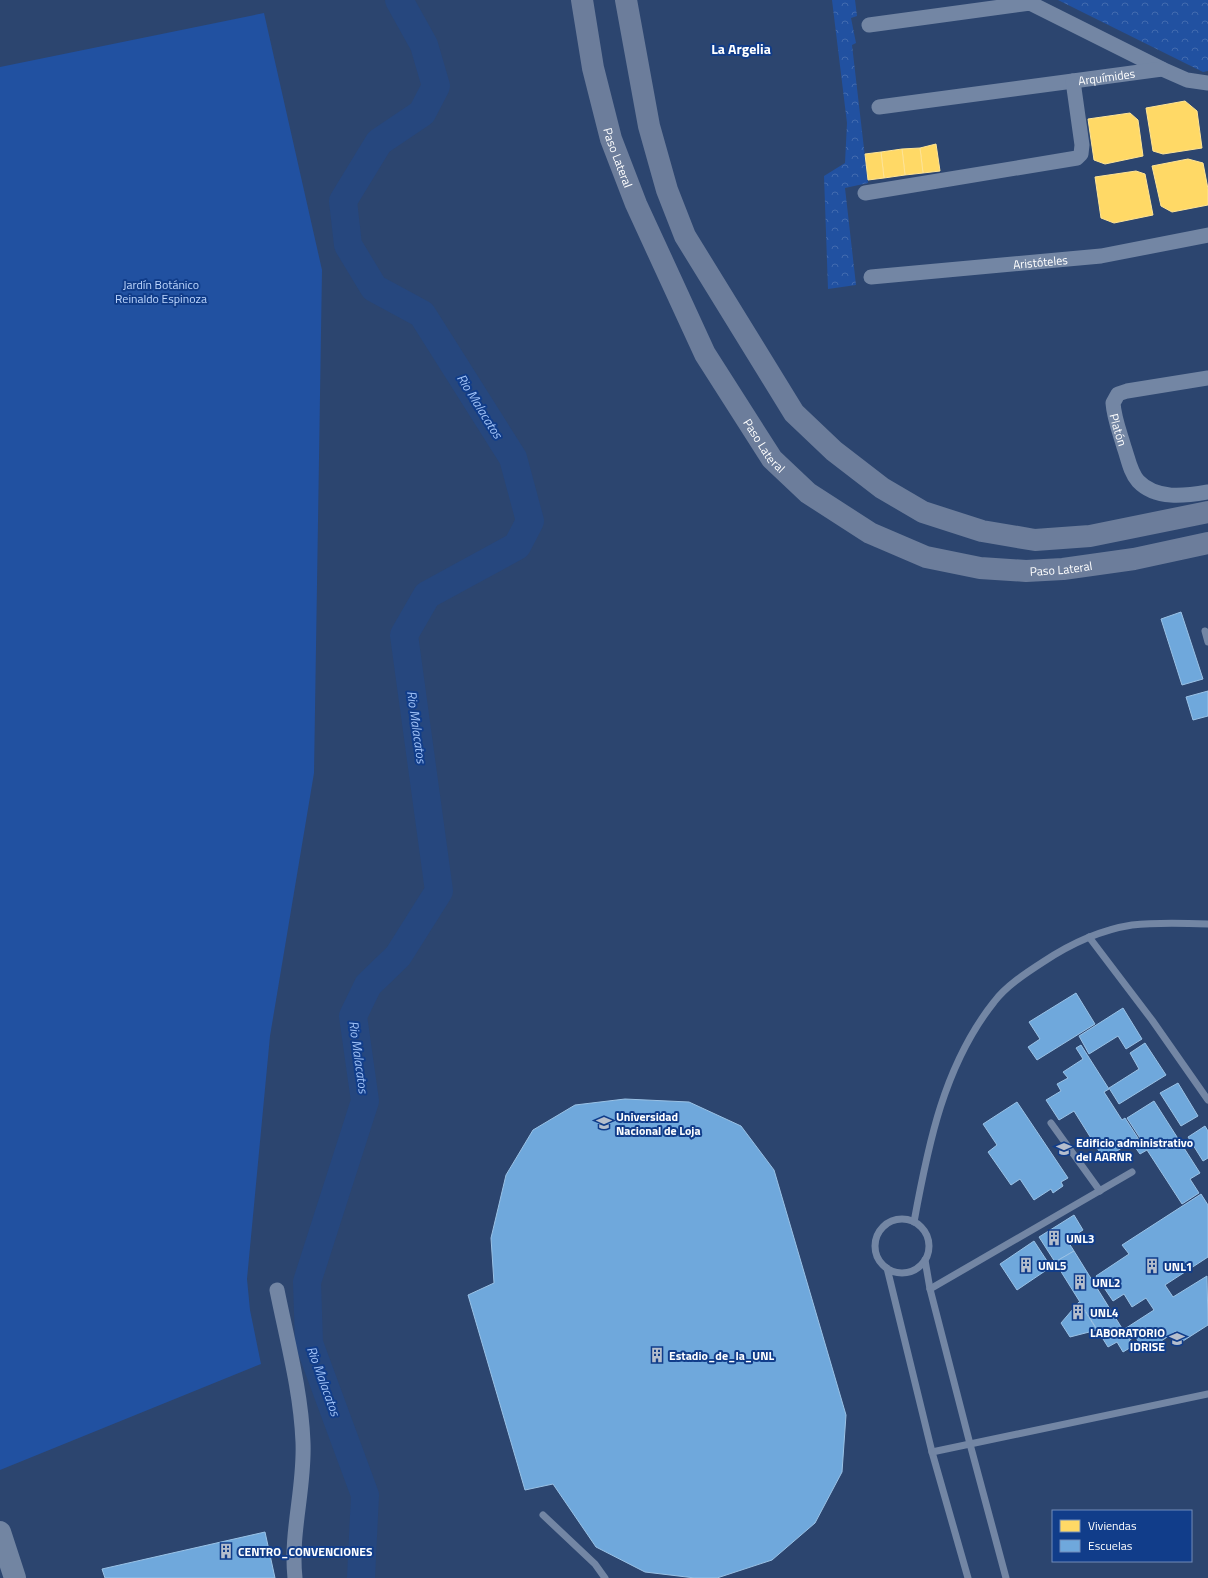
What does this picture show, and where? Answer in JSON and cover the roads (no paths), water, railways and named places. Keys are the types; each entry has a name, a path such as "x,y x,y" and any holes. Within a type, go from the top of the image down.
{"highway":[{"name":"Paso Lateral","path":"582,0 593,68 610,139 636,204 705,354 772,459 808,493 877,536 926,557 980,568 1026,571 1063,569 1134,559 1208,543"},
{"path":"626,0 649,126 667,190 685,236 794,413 834,451 882,488 923,512 982,530 1036,540 1090,536 1208,512"}],"main road":[{"path":"0,1532 15,1578"}],"street":[{"path":"869,26 1030,1 1162,69 1187,80 1208,83"},
{"name":"Arquímides","path":"864,193 1072,159 1081,154 1082,150 1073,81 1162,69"},
{"path":"879,107 1073,81"},
{"name":"Aristóteles","path":"871,277 1101,256 1208,235"},
{"name":"Platón","path":"1208,378 1127,391 1118,394 1113,403 1116,421 1131,468 1137,480 1148,490 1173,496 1186,496 1208,492"},
{"path":"277,1290 299,1403 303,1442 303,1467 293,1551 295,1578"}],"lane":[{"path":"1204,631 1208,642"},
{"path":"914,1222 922,1177 946,1087 963,1048 994,1001 1016,981 1061,950 1089,937 1131,925 1165,922 1208,924"},
{"path":"1089,937 1152,1020 1208,1100"},
{"path":"1050,1123 1100,1190"},
{"path":"930,1289 1132,1172"},
{"path":"925,1260 920,1266 907,1272 893,1271 886,1268 880,1262 876,1254 875,1245 877,1236 881,1229 892,1222 905,1220 914,1222 921,1227 926,1234 928,1247 925,1260 930,1289 1006,1578"},
{"path":"886,1268 932,1452 968,1578"},
{"path":"932,1452 1208,1394"},
{"path":"543,1515 586,1554 605,1578"}],"waterway":[{"name":"Rio Malacatos","path":"361,1578 365,1495 309,1343 307,1282 365,1101 353,1016 368,985 398,956 439,891 404,635 427,595 517,546 530,521 513,458 422,314 374,288 348,245 343,201 379,142 422,113 436,86 424,45 399,0"}],"place":[{"name":"Universidad Nacional de Loja","path":"604,1123"},
{"name":"Edificio administrativo del AARNR","path":"1064,1149"},
{"name":"UNL3","path":"1054,1238"},
{"name":"UNL5","path":"1026,1265"},
{"name":"UNL1","path":"1152,1266"},
{"name":"UNL2","path":"1080,1282"},
{"name":"UNL4","path":"1078,1312"},
{"name":"LABORATORIO IDRISE","path":"1177,1339"},
{"name":"Estadio_de_la_UNL","path":"657,1355"},
{"name":"CENTRO_CONVENCIONES","path":"226,1551"}],"district":[{"name":"La Argelia","path":"741,48"}],"park label":[{"name":"Jardín Botánico Reinaldo Espinoza","path":"161,291"}]}
